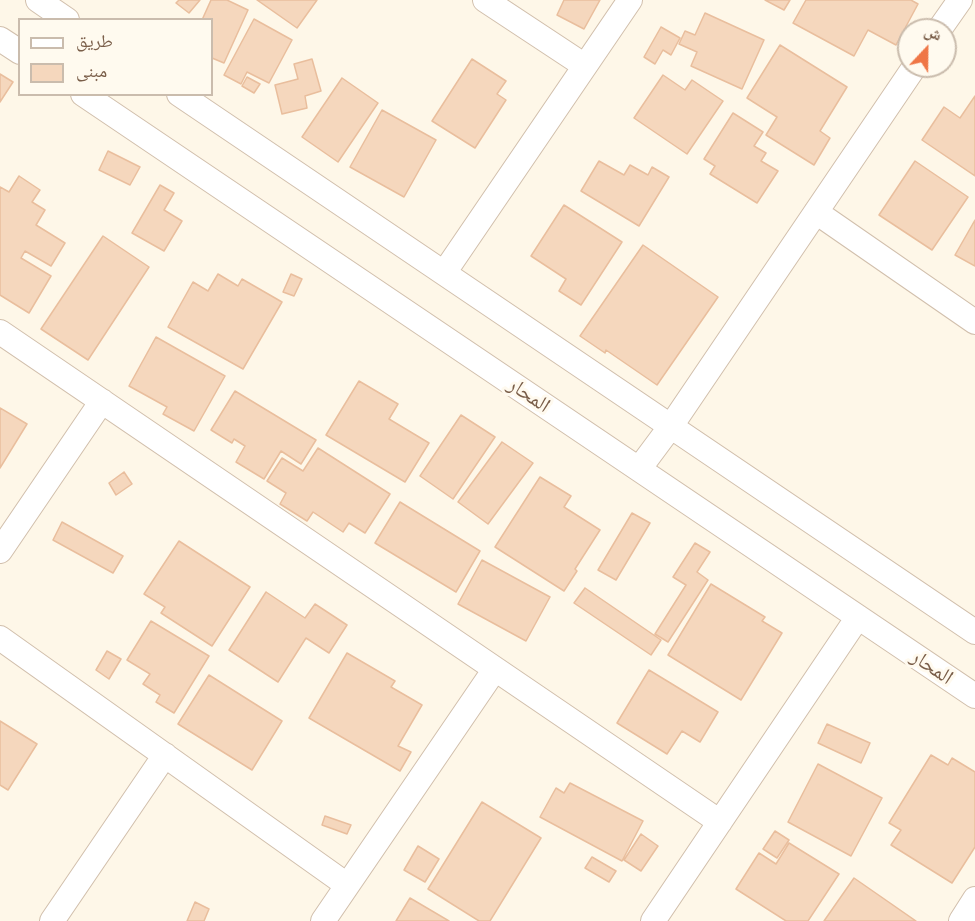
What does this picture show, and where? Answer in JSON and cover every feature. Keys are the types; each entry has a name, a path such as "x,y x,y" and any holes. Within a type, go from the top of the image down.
{"street":[{"path":"38,0 64,18"},
{"path":"486,0 585,66"},
{"path":"444,273 630,0"},
{"path":"945,18 954,2"},
{"path":"0,39 18,51"},
{"path":"639,469 671,426 907,78"},
{"name":"المحار","path":"85,96 975,696"},
{"path":"181,96 975,632"},
{"path":"816,212 975,322"},
{"path":"0,332 720,822"},
{"path":"0,551 102,401"},
{"path":"653,921 858,617"},
{"path":"0,638 347,885"},
{"path":"322,921 495,669"},
{"path":"52,921 165,755"},
{"path":"961,921 975,899"}],"building":[{"path":"179,0 200,0 189,13 176,3"},
{"path":"211,0 227,0 248,10 224,63 213,58 213,18 203,18"},
{"path":"257,0 317,0 297,28"},
{"path":"564,0 600,0 584,29 557,15"},
{"path":"765,0 790,0 784,10"},
{"path":"806,0 911,0 918,4 910,18 897,18 896,45 868,30 854,56 793,23"},
{"path":"705,13 764,40 742,89 691,66 697,52 679,44 685,31 695,35"},
{"path":"254,19 292,40 269,83 247,72 241,84 224,75"},
{"path":"661,27 680,38 671,55 663,50 655,64 644,57"},
{"path":"780,45 847,87 820,131 830,138 814,165 766,135 777,117 747,98"},
{"path":"312,59 321,91 305,96 307,108 282,114 275,85 298,79 294,64"},
{"path":"472,59 506,81 497,94 506,100 475,148 432,121"},
{"path":"0,74 13,82 0,102"},
{"path":"663,75 685,90 692,80 723,101 687,154 634,118"},
{"path":"247,77 260,84 254,93 242,86"},
{"path":"342,78 378,103 338,162 302,137"},
{"path":"975,96 975,176 922,140 944,107 960,118"},
{"path":"382,110 436,140 404,197 350,167"},
{"path":"733,113 763,132 754,146 766,153 761,161 778,171 757,203 710,174 715,166 704,159"},
{"path":"108,151 140,167 130,185 99,170"},
{"path":"599,161 624,175 630,165 648,175 652,167 669,177 639,226 581,191"},
{"path":"915,161 968,197 932,250 879,215"},
{"path":"19,176 40,190 32,202 45,210 36,225 65,243 51,266 25,251 21,258 51,276 29,313 0,295 0,187 9,192"},
{"path":"160,185 174,193 164,210 182,221 164,251 132,233"},
{"path":"564,205 622,242 581,305 559,291 566,279 531,256"},
{"path":"975,220 975,266 955,255"},
{"path":"103,236 149,267 88,360 41,329"},
{"path":"643,245 718,297 657,385 606,350 605,353 580,336"},
{"path":"218,274 238,286 242,279 282,302 243,369 168,327 193,282 208,291"},
{"path":"291,274 302,279 294,296 283,292"},
{"path":"156,337 225,376 194,431 163,414 167,407 129,386"},
{"path":"359,381 398,404 389,419 429,443 405,482 326,435"},
{"path":"235,391 316,440 301,464 281,451 264,479 236,462 245,446 234,439 232,443 211,430"},
{"path":"0,408 27,424 0,468"},
{"path":"461,415 495,437 453,499 420,476"},
{"path":"502,442 533,463 488,524 458,502"},
{"path":"318,448 390,494 365,533 349,523 343,532 313,512 307,521 280,504 286,493 267,481 282,458 303,471"},
{"path":"124,472 132,484 116,495 109,483"},
{"path":"540,477 571,496 564,507 600,530 564,591 495,547"},
{"path":"400,502 480,551 456,592 375,543"},
{"path":"632,513 650,523 616,580 598,570"},
{"path":"62,522 123,556 113,573 53,540"},
{"path":"179,541 250,587 212,646 161,613 165,607 144,594"},
{"path":"695,543 710,552 697,572 708,580 668,642 655,634 686,585 673,577"},
{"path":"482,560 550,597 526,641 458,604"},
{"path":"711,584 765,617 762,621 782,633 741,700 668,655"},
{"path":"585,588 661,640 651,655 574,603"},
{"path":"266,592 305,618 315,604 347,625 329,653 306,638 278,682 229,650"},
{"path":"151,621 209,656 174,713 156,702 160,695 143,684 150,674 127,660"},
{"path":"107,651 121,659 109,679 96,670"},
{"path":"347,653 395,681 391,687 422,705 398,746 411,752 400,771 309,718"},
{"path":"649,670 718,712 700,742 682,731 667,754 617,723"},
{"path":"209,675 282,721 252,770 178,724"},
{"path":"0,721 37,744 8,790 0,785"},
{"path":"827,724 870,743 861,763 818,743"},
{"path":"931,755 948,765 952,758 975,772 975,847 952,883 891,845 901,830 889,823"},
{"path":"818,764 882,798 851,856 788,822"},
{"path":"570,783 643,821 622,861 540,817 556,788 564,793"},
{"path":"482,802 541,838 490,921 479,921 428,889"},
{"path":"325,816 351,825 347,834 322,825"},
{"path":"775,831 789,840 777,858 763,849"},
{"path":"641,834 658,846 641,871 624,860"},
{"path":"789,843 839,874 808,921 786,921 736,889 759,853 776,864"},
{"path":"418,846 439,859 425,882 404,870"},
{"path":"592,857 616,871 609,882 585,868"},
{"path":"854,878 916,921 824,921"},
{"path":"410,898 449,921 396,921"},
{"path":"195,902 209,909 204,921 187,921"}]}
